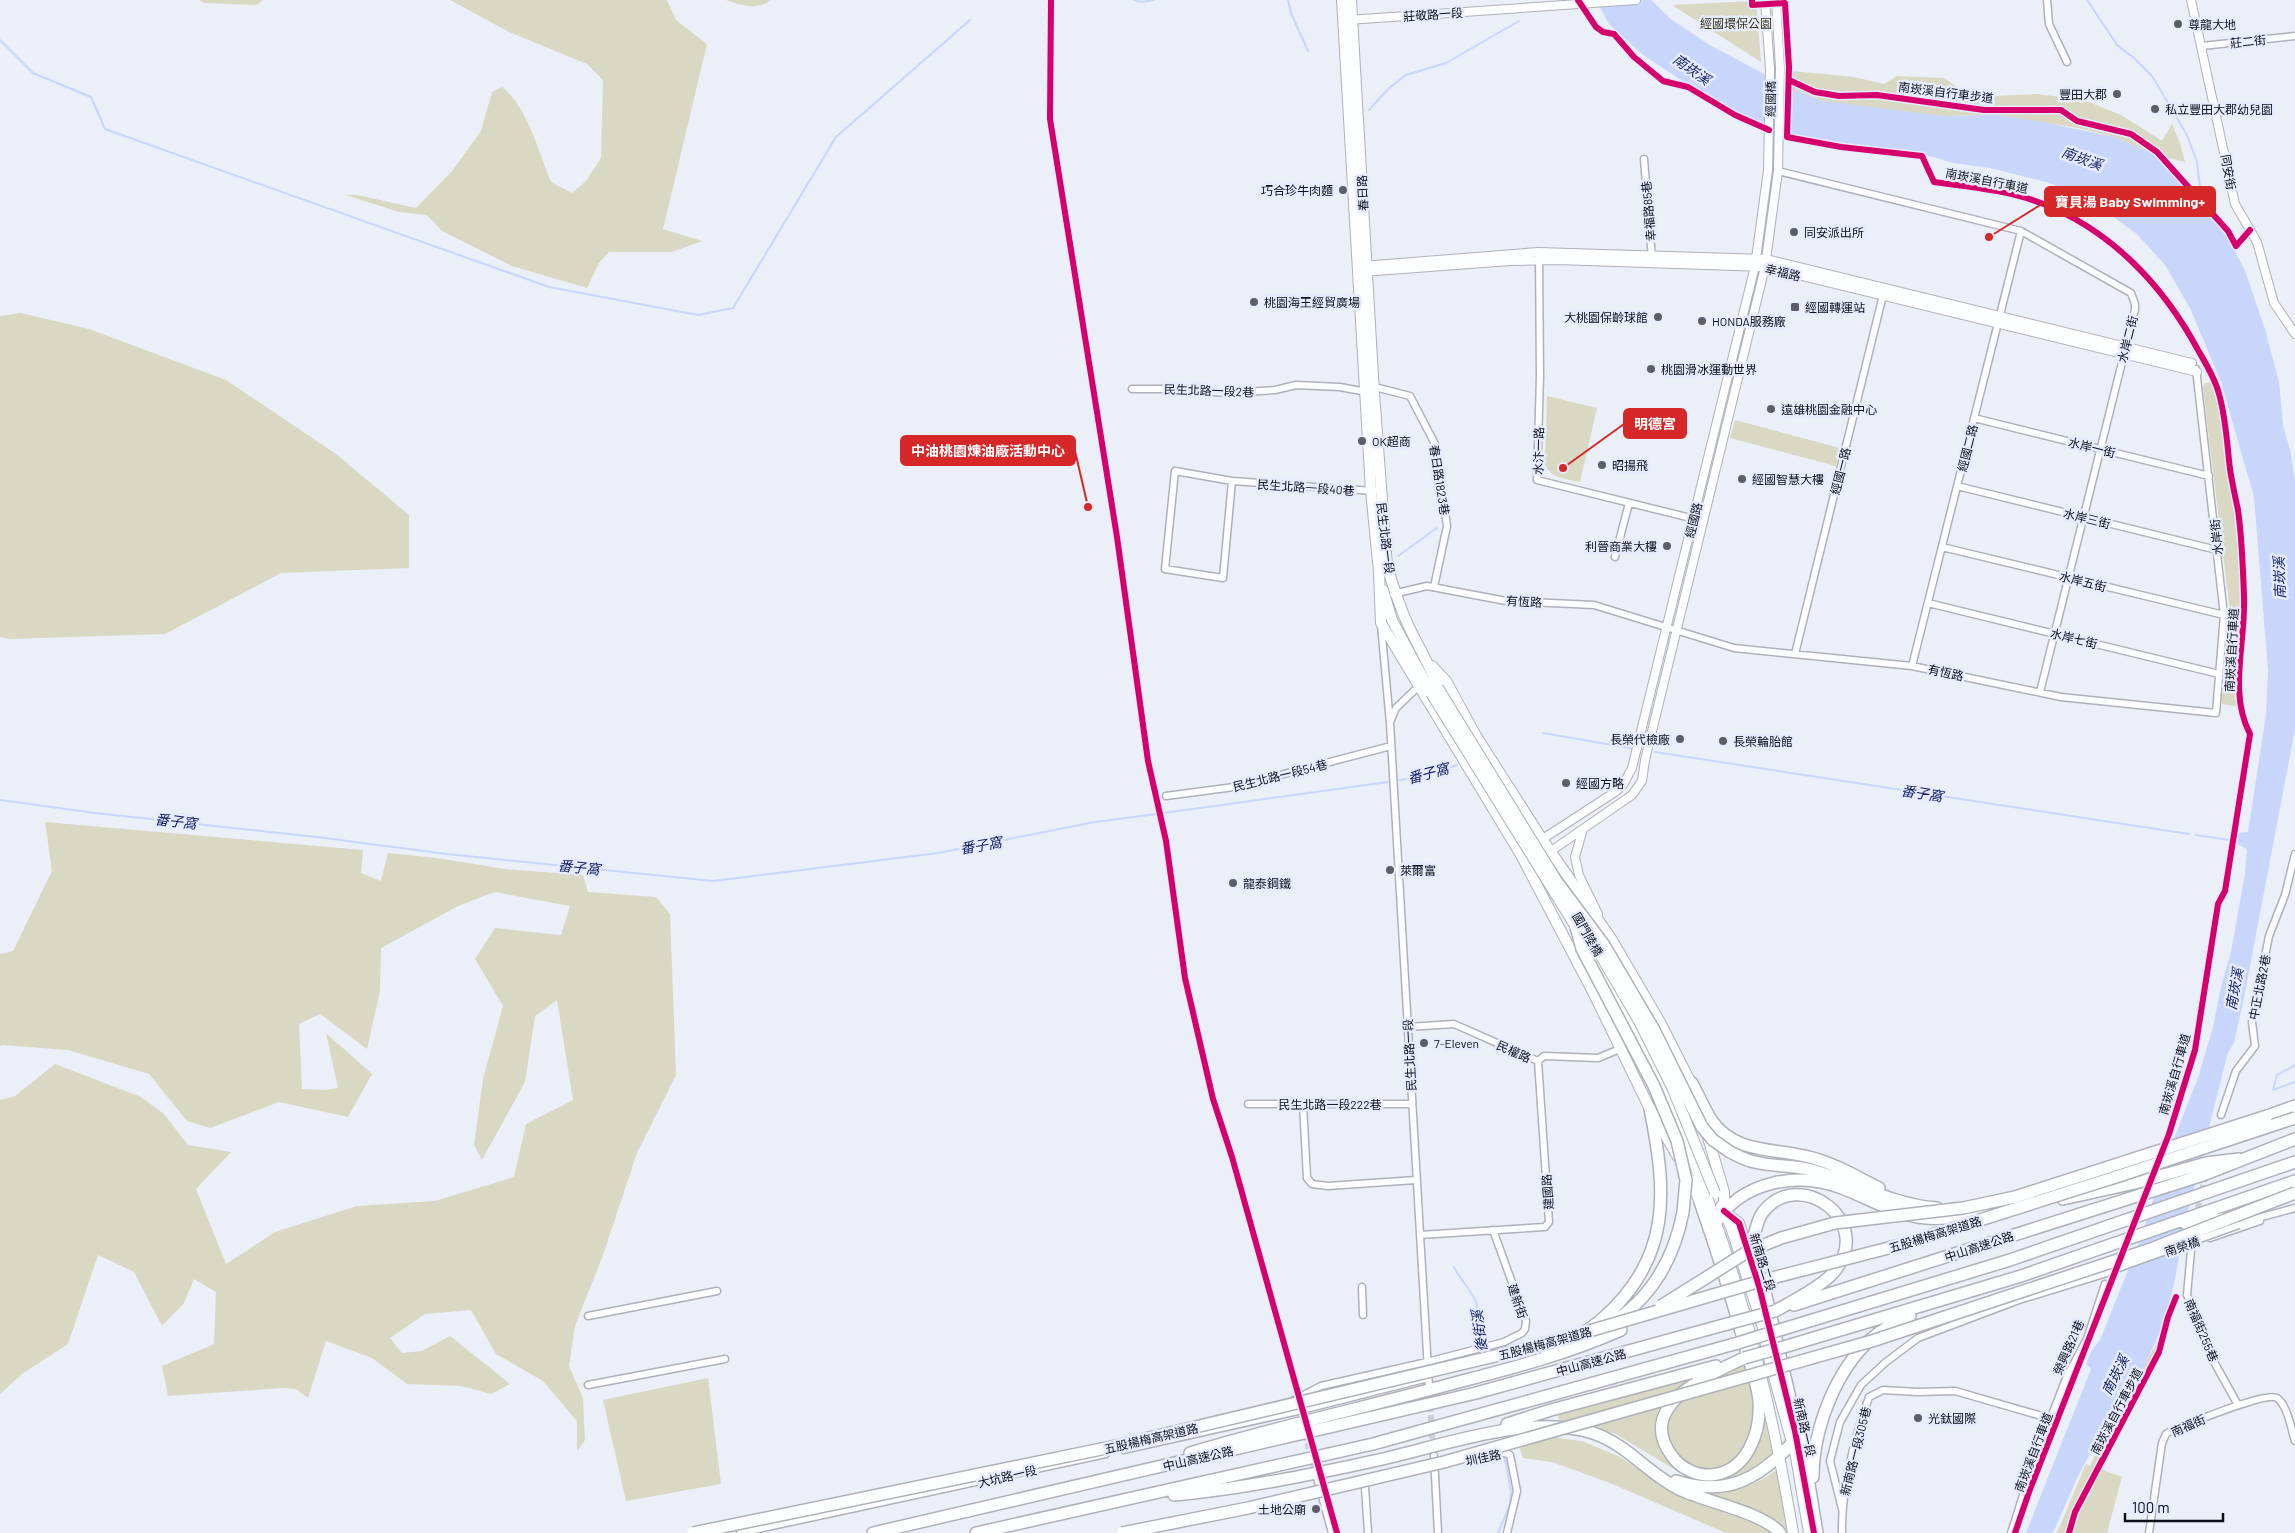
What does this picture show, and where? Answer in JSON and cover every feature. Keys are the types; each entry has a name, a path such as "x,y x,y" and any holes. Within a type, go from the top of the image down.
{"highway":[{"path":"1560,886 1604,945 1654,1030 1702,1128 1713,1140 1730,1152 1753,1162 1810,1169 1836,1177 1885,1198 1914,1206 1950,1209 1979,1208 1996,1211"},
{"path":"1534,1362 1578,1342 1609,1325 1628,1312 1644,1297 1660,1276 1670,1258 1677,1241 1683,1212 1686,1180 1677,1141 1654,1086 1582,949 1576,927"},
{"path":"1692,1083 1712,1121 1734,1141 1754,1148 1809,1157 1828,1164 1914,1206"},
{"path":"1081,1485 1268,1430 1393,1400 1565,1353 1621,1330 1747,1252 1781,1238 1835,1223 1950,1209 2014,1197 2295,1106"},
{"path":"1534,1362 1588,1329 1609,1312 1638,1277 1650,1254 1661,1212 1662,1188 1650,1109"},
{"name":"五股楊梅高架道路","path":"693,1533 1111,1447 1541,1345 1768,1279 1904,1244 2295,1118"},
{"name":"中山高速公路","path":"873,1533 1476,1393 1775,1311 2202,1175 2239,1159 2295,1139"},
{"path":"1716,1222 1724,1211 1739,1198 1761,1186 1790,1180 1821,1182 1914,1217 1949,1217 2047,1204 2206,1163 2239,1159"},
{"name":"中山高速公路","path":"976,1533 1373,1444 1738,1343 2010,1260 2196,1198 2295,1162"},
{"path":"1481,1436 1506,1425 1551,1410 1787,1346 1951,1298 2165,1227 2193,1220 2295,1181"},
{"path":"2193,1220 2220,1220 2295,1194"},
{"path":"1122,1533 1248,1508 1444,1462 1872,1341 2152,1249 2295,1194"},
{"path":"1775,1311 1832,1274 1843,1256 1845,1227 1830,1206 1815,1198 1800,1195 1774,1203 1763,1212 1753,1241 1806,1466 1817,1533"},
{"path":"1707,1197 1754,1378 1759,1400 1758,1416 1750,1450 1744,1459 1730,1470 1706,1475 1680,1466 1671,1456 1665,1441 1662,1426 1667,1410 1676,1397 1691,1385 1744,1358"},
{"path":"1817,1533 1813,1476 1816,1434 1826,1405 1838,1382 1870,1340 1898,1321 1951,1298"},
{"path":"1127,1499 1212,1492 1290,1478 1376,1461 1513,1428 1570,1427 1594,1433 1611,1440 1678,1488 1701,1499 1759,1518 1775,1526 1780,1533"},
{"path":"1650,1469 1685,1484 1714,1487 1733,1484 1763,1471 1781,1456 1792,1443"}],"main road":[{"name":"春日路","path":"1342,0 1348,20"},
{"name":"春日路","path":"1351,0 1348,20 1369,389"},
{"name":"民生北路一段","path":"1369,389 1379,572 1386,595 1405,616 1429,663"},
{"name":"民生北路一段","path":"1376,492 1387,566 1386,595"},
{"path":"1386,595 1392,620 1421,684 1434,691"},
{"path":"1386,595 1381,623 1421,684 1521,855 1594,994 1650,1109 1707,1197 1749,1329 1781,1456 1794,1533"},
{"path":"1381,623 1405,616"},
{"path":"1429,663 1434,691"},
{"path":"1429,663 1446,681 1476,736 1542,839 1612,940 1661,1024 1692,1083 1724,1192 1724,1211"},
{"name":"國門陸橋","path":"1434,691 1560,886 1639,1021 1672,1088 1707,1197"},
{"name":"國門陸橋","path":"1434,691 1576,927 1630,1025 1690,1151 1707,1197"},
{"path":"1707,1197 1724,1211"},
{"name":"新南路二段","path":"1724,1211 1766,1328"},
{"name":"新南路二段","path":"1724,1211 1739,1223 1766,1328"},
{"name":"新南路一段","path":"1766,1328 1767,1351 1792,1443 1809,1533"},
{"name":"新南路一段","path":"1766,1328 1795,1431 1817,1533"}],"street":[{"name":"莊敬路一段","path":"1348,20 1636,0"},
{"name":"經國橋","path":"1765,0 1770,69 1769,130"},
{"name":"經國橋","path":"1776,0 1780,68 1779,134"},
{"path":"2047,0 2050,24 2067,62"},
{"name":"同安街","path":"2191,0 2235,204 2257,242 2274,303 2295,334"},
{"name":"莊二街","path":"2202,46 2295,36"},
{"name":"經國路","path":"1521,855 1623,785 1632,768 1756,262 1768,170 1769,130"},
{"name":"經國路","path":"1551,851 1632,795 1642,781 1645,760 1676,630 1766,263 1778,171 1779,134"},
{"name":"幸福路85巷","path":"1644,159 1652,259"},
{"name":"水岸二街","path":"1778,171 2022,231 2131,293 2135,310 2040,692"},
{"name":"經國二路","path":"1912,666 2022,231"},
{"name":"幸福路","path":"1362,269 1539,256 1766,263 1999,319 2126,345 2192,363"},
{"name":"水汴一路","path":"1539,256 1540,376 1537,480 1703,521"},
{"name":"經國一路","path":"1795,654 1884,292"},
{"name":"幸福路","path":"1999,319 2197,372"},
{"name":"水岸街","path":"2192,363 2197,372 2224,614 2216,713"},
{"name":"民生北路一段2巷","path":"1132,389 1162,388 1229,393 1257,392 1296,385 1369,389"},
{"name":"春日路1823巷","path":"1369,389 1410,396 1435,444 1447,526 1434,587"},
{"name":"水岸一街","path":"1974,418 2209,476"},
{"name":"民生北路一段40巷","path":"1232,481 1223,578 1165,569 1175,471 1232,481 1376,492"},
{"name":"水岸三街","path":"1957,486 2217,550"},
{"path":"1615,557 1629,503"},
{"name":"水岸五街","path":"1942,547 2224,614"},
{"name":"有恆路","path":"1386,595 1427,586 1506,601 1594,605 1734,648 1912,666 2087,701 2216,713"},
{"name":"水岸七街","path":"1928,603 2219,674"},
{"name":"民生北路一段","path":"1381,623 1390,723 1429,1387"},
{"path":"1390,723 1396,708 1421,684 1429,663"},
{"name":"民生北路一段54巷","path":"1166,796 1234,788 1391,746"},
{"path":"1584,828 1574,857 1579,875 1612,940"},
{"name":"中正北路2巷","path":"2221,1115 2236,1070 2255,1046 2252,1022 2269,936 2285,895 2295,854"},
{"name":"民權路","path":"1408,1027 1454,1024 1538,1061 1544,1056 1598,1058 1620,1049"},
{"name":"建國路","path":"1420,1235 1545,1227 1549,1222 1538,1061"},
{"name":"民生北路一段222巷","path":"1248,1104 1412,1104"},
{"path":"1303,1104 1307,1178 1312,1184 1328,1186 1416,1180"},
{"name":"南福街255巷","path":"2238,1405 2213,1360 2201,1323 2187,1295 2191,1240 2239,1222 2295,1208"},
{"name":"南榮橋","path":"1842,1509 1830,1461 1840,1422 1861,1386 1886,1362 1918,1338 2019,1300 2104,1274 2239,1225 2284,1212"},
{"name":"建新街","path":"1428,1362 1467,1353 1516,1337 1522,1333 1526,1325 1493,1230"},
{"name":"榮興路21巷","path":"2011,1533 2034,1461 2052,1419 2067,1376 2087,1339 2105,1284"},
{"path":"1362,1287 1363,1316"},
{"path":"588,1316 716,1291"},
{"path":"588,1385 725,1359"},
{"name":"大坑路一段","path":"1273,1416 1295,1400 1321,1386 1428,1362"},
{"name":"大坑路一段","path":"740,1533 1273,1416 1299,1414 1428,1378"},
{"name":"新南路一段305巷","path":"1842,1533 1842,1509 1851,1459 1869,1397 1884,1390 1918,1392 1955,1391 2052,1419"},
{"name":"南福街","path":"2149,1533 2162,1443 2166,1434 2174,1429 2238,1405 2271,1396 2277,1398 2282,1405 2295,1441"},
{"path":"1295,1400 1299,1414"},
{"name":"圳佳路","path":"1435,1468 1504,1453 1512,1460 1518,1491 1507,1533"},
{"path":"1434,1456 1438,1533"},
{"path":"1317,1478 1332,1533"},
{"path":"1366,1487 1368,1533"}],"green space":[{"path":"199,0 263,0 256,5 204,3"},
{"path":"450,0 667,0 676,20 707,44 663,229 702,241 672,252 609,252 599,263 587,288 512,266 442,231 427,215 399,212 346,195 357,195 416,208 453,170 481,131 492,92 502,87 519,106 537,144 551,182 572,193 586,181 601,158 603,80 587,64 507,31"},
{"path":"726,0 771,0 755,6"},
{"name":"經國環保公園","path":"1756,1 1761,62 1672,5"},
{"path":"1792,71 1854,77 1884,84 1897,76 1944,78 1972,97 2037,94 2089,102 2121,115 2162,141 2172,124 2185,162 2156,155 2114,137 2078,128 1996,115 1945,116 1822,101 1791,88"},
{"path":"21,313 89,329 226,380 336,454 409,515 409,568 281,573 165,634 9,639 0,637 0,316"},
{"path":"2213,382 2217,394 2240,552 2242,607 2237,700 2240,707 2222,704 2221,700 2230,611 2203,388 2205,383"},
{"path":"1547,396 1597,408 1580,482 1554,475 1547,469 1545,464"},
{"path":"1735,420 1840,448 1836,466 1730,438"},
{"path":"45,822 363,850 361,873 381,881 388,853 437,858 505,869 583,875 588,892 656,897 670,914 676,1075 637,1153 603,1255 575,1326 569,1366 583,1398 585,1440 577,1451 577,1421 543,1381 496,1354 471,1310 425,1314 390,1338 402,1353 422,1351 450,1336 510,1384 491,1394 461,1386 407,1384 372,1358 326,1341 308,1398 296,1389 283,1388 168,1396 162,1366 214,1344 216,1292 194,1279 184,1303 162,1326 134,1272 98,1255 68,1344 22,1374 0,1394 0,1100 15,1096 55,1064 141,1097 164,1114 188,1145 231,1152 196,1189 226,1264 275,1232 357,1206 435,1201 514,1177 526,1124 573,1100 557,1000 535,1016 525,1082 482,1160 474,1145 483,1079 503,1006 475,959 495,928 561,935 570,906 495,892 458,906 381,948 380,991 367,1049 320,1014 299,1024 302,1089 324,1090 338,1088 326,1033 372,1074 348,1117 279,1102 210,1128 187,1121 149,1074 68,1050 0,1046 0,954 13,951 52,871"},
{"path":"2161,1340 2103,1470 2122,1477 2107,1533 2057,1533 2086,1464 2090,1466 2099,1446 2156,1344"},
{"path":"1748,1364 1753,1394 1753,1413 1751,1433 1740,1457 1728,1465 1715,1469 1700,1468 1687,1463 1676,1454 1669,1442 1668,1426 1673,1407 1682,1398 1700,1386"},
{"path":"1697,1375 1674,1394 1665,1406 1659,1420 1684,1475 1614,1433 1574,1422 1559,1420 1558,1414"},
{"path":"708,1378 721,1484 626,1501 603,1400"},
{"path":"1763,1414 1765,1415 1773,1456 1746,1472 1717,1481 1715,1479 1737,1470 1751,1456 1759,1438"},
{"path":"1550,1437 1582,1441 1620,1457 1671,1490 1737,1513 1776,1533 1726,1533 1610,1483 1552,1462 1523,1458 1519,1447"},
{"path":"1777,1470 1789,1533 1707,1495 1708,1493 1736,1490 1761,1480"}],"water":[{"name":"南崁溪","path":"1596,0 1651,0 1671,19 1708,44 1791,88 1822,101 1945,116 1996,115 2043,122 2114,137 2156,155 2226,235 2244,268 2265,329 2279,382 2283,425 2290,450 2295,480 2295,729 2243,1003 2234,1043 2228,1053 2185,1223 2165,1321 2131,1395 2120,1398 2078,1476 2053,1533 2026,1533 2091,1369 2086,1364 2092,1350 2100,1340 2140,1240 2170,1149 2199,1075 2231,952 2245,873 2247,849 2235,843 2239,833 2248,832 2266,715 2268,670 2254,497 2221,382 2190,308 2165,265 2137,234 2100,207 2050,183 1990,168 1953,163 1922,154 1889,152 1788,134 1737,112 1690,86 1643,55 1609,24"}],"waterway":[{"path":"1134,0 1142,2 1154,0"},
{"path":"1288,0 1291,13 1308,51"},
{"path":"2087,0 2117,45 2152,76 2187,135 2197,162 2200,187 2198,206"},
{"path":"0,40 33,73 91,97 105,129 549,287 698,315 733,308 836,137 970,20"},
{"path":"1369,110 1389,88 1406,75 1446,63 1519,21"},
{"path":"1398,556 1437,528"},
{"name":"番子窩","path":"1543,733 1635,749"},
{"name":"番子窩","path":"1655,752 2189,834"},
{"name":"番子窩","path":"1399,780 1426,776 1457,765"},
{"name":"番子窩","path":"1164,813 1388,782"},
{"name":"番子窩","path":"0,800 95,813 317,837 447,854 713,881 938,853 1095,822 1156,814"},
{"name":"番子窩","path":"2196,835 2229,840"},
{"path":"2295,1065 2277,1075 2273,1090 2295,1082"},
{"name":"後街溪","path":"1454,1267 1473,1296 1479,1313 1479,1355"},
{"name":"後街溪","path":"1498,1533 1510,1504 1511,1491 1504,1455"}],"tunnel":[{"path":"2196,1217 2206,1173"},
{"path":"1429,1388 1433,1448"},
{"path":"1300,1417 1316,1474"}],"cycle path":[{"path":"1051,0 1050,119 1117,537 1148,761 1166,841 1185,978 1213,1099 1232,1157 1337,1533"},
{"path":"1578,0 1596,27 1603,32 1614,34 1634,57 1663,81 1688,87 1735,115 1769,130"},
{"name":"南崁溪自行車道","path":"1752,0 1752,5 1785,3 1789,67 1787,137 1841,147 1922,156 1934,182 2015,195 2041,203 2066,214 2090,228 2133,262 2169,303 2210,371 2217,388 2223,412 2230,469 2238,510 2244,585 2239,684 2240,701 2250,734 2225,891 2218,904 2195,1050 2169,1134 2029,1492 2015,1533"},
{"name":"南崁溪自行車步道","path":"1789,80 1815,92 1839,96 1877,95 1984,110 2061,110 2077,121 2131,134 2157,152 2228,231 2236,246 2250,230"},
{"path":"1724,1211 1739,1223 1759,1286 1795,1431 1814,1533"},
{"name":"南崁溪自行車步道","path":"2069,1533 2075,1512 2159,1352 2168,1317 2176,1297"}],"place":[{"name":"尊龍大地","path":"2178,24"},
{"name":"豐田大郡","path":"2117,94"},
{"name":"私立豐田大郡幼兒園","path":"2155,109"},
{"name":"巧合珍牛肉麵","path":"1343,190"},
{"name":"同安派出所","path":"1794,232"},
{"name":"寶貝湯 Baby Swimming+","path":"1989,237"},
{"name":"桃園海王經貿廣場","path":"1254,302"},
{"name":"經國轉運站","path":"1795,307"},
{"name":"大桃園保齡球館","path":"1658,317"},
{"name":"HONDA服務廠","path":"1702,321"},
{"name":"桃園滑冰運動世界","path":"1651,369"},
{"name":"遠雄桃園金融中心","path":"1771,409"},
{"name":"OK超商","path":"1362,441"},
{"name":"昭揚飛","path":"1602,465"},
{"name":"明德宮","path":"1563,468"},
{"name":"經國智慧大樓","path":"1742,479"},
{"name":"中油桃園煉油廠活動中心","path":"1088,507"},
{"name":"利晉商業大樓","path":"1667,546"},
{"name":"長榮代檢廠","path":"1680,739"},
{"name":"長榮輪胎館","path":"1723,741"},
{"name":"經國方略","path":"1566,783"},
{"name":"萊爾富","path":"1390,870"},
{"name":"龍泰鋼鐵","path":"1233,883"},
{"name":"7-Eleven","path":"1424,1043"},
{"name":"光鈦國際","path":"1918,1418"},
{"name":"土地公廟","path":"1316,1509"}]}
